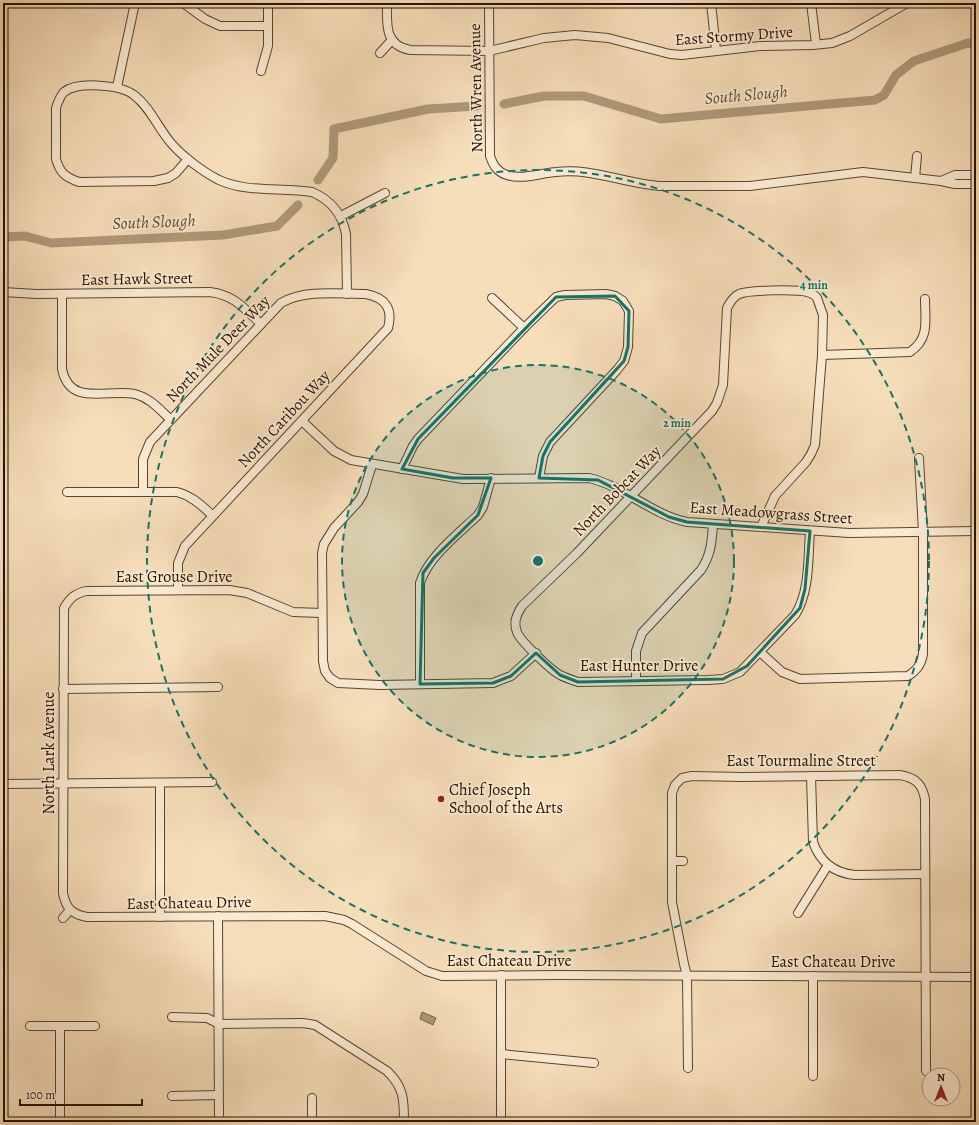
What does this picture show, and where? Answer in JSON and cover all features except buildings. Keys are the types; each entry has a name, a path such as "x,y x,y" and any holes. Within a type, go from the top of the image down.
{"street":[{"path":"117,87 135,3"},
{"path":"184,3 205,19 220,26 268,26"},
{"path":"260,71 268,46 268,3"},
{"path":"380,53 392,40 387,29 387,3"},
{"name":"North Wren Avenue","path":"489,3 490,156 498,171 507,175 517,177 555,172 584,172 601,174 644,185 659,186 750,186 863,172 915,178"},
{"path":"711,3 716,50"},
{"path":"811,3 816,44"},
{"name":"East Stormy Drive","path":"392,40 401,48 410,50 489,51 544,38 575,35 608,38 670,54 682,54 760,46 832,43 850,36 907,3"},
{"path":"188,159 176,173 168,178 154,181 79,182 69,178 63,174 58,167 56,159 56,108 59,100 64,92 78,86 117,87 126,90 141,102 171,143 188,159 217,179 235,186 312,192 329,201 341,216 346,234 347,294"},
{"path":"917,156 915,178 955,184 976,184"},
{"path":"941,181 955,175 976,175"},
{"path":"341,216 385,193"},
{"name":"North Bobcat Way","path":"536,654 522,640 517,632 515,623 517,614 522,606 577,553 718,403 723,385 727,308 733,298 740,294 749,292 801,291 816,296 821,306 823,315 822,355"},
{"name":"East Hawk Street","path":"3,292 36,294 219,293 237,301 261,324"},
{"path":"62,294 62,369 64,379 70,387 77,392 125,393 143,397 151,401 170,419"},
{"name":"North Mule Deer Way","path":"143,492 143,459 145,450 152,438 281,303 289,298 308,294 347,294"},
{"name":"North Caribou Way","path":"178,590 178,563 180,554 190,538 302,421 388,328 391,319 389,309 384,301 371,295 347,294"},
{"path":"402,470 413,446 418,439 524,328 556,297 565,295 606,294 615,296 623,301 629,311 628,347 624,361 550,442 543,456 539,478"},
{"path":"492,298 524,328"},
{"path":"761,527 775,496 806,462 811,454 814,445 822,355 910,352 918,346 923,339 925,330 925,299"},
{"name":"East Meadowgrass Street","path":"302,421 327,446 351,460 372,465 453,478 589,478 607,483 678,520 713,524 849,533 976,531"},
{"path":"760,652 782,672 800,679 908,676 916,671 921,663 923,654 923,532 920,458"},
{"path":"372,465 363,494 358,502 334,528 324,544 322,553 323,661 325,671 330,678 338,683 493,683 511,676 536,654"},
{"path":"420,684 420,583 423,574 434,558 478,515 483,507 491,478"},
{"path":"67,492 168,491 186,495 194,499 212,515"},
{"path":"636,681 636,651 642,633 701,570 706,562 712,543 713,524"},
{"name":"East Hunter Drive","path":"536,654 553,669 568,679 578,682 723,679 740,672 800,608 806,589 810,531"},
{"name":"East Grouse Drive","path":"72,597 86,591 238,590 293,612 322,613"},
{"name":"North Lark Avenue","path":"70,910 65,902 63,893 63,689 64,608 72,597"},
{"path":"63,689 218,687"},
{"name":"East Tourmaline Street","path":"672,861 672,794 675,785 682,778 692,776 900,775 910,777 918,782 923,790 925,799 925,874"},
{"path":"811,776 813,842 821,859 828,865 841,872 855,875 925,874 927,977 926,1067"},
{"path":"3,784 212,782"},
{"path":"160,783 160,917"},
{"path":"683,861 672,861 673,912 687,976 688,1068"},
{"path":"798,912 828,865"},
{"path":"63,918 70,910"},
{"name":"East Chateau Drive","path":"70,910 78,916 87,917 316,915 335,918 352,924 426,971 442,976 976,977"},
{"path":"218,916 218,1122"},
{"path":"501,1122 502,975"},
{"path":"813,976 813,1076"},
{"path":"172,1017 207,1018 219,1024 303,1023 315,1025 396,1078 403,1096 404,1122"},
{"path":"30,1026 95,1026"},
{"path":"60,1026 60,1122"},
{"path":"501,1054 594,1063"},
{"path":"172,1096 219,1095"},
{"path":"312,1098 312,1122"}],"highlighted area":[{"path":"615,296 629,311 628,347 624,361 550,442 543,456 539,478 598,480 669,517 687,522 810,531 805,589 800,608 747,666 723,679 578,682 560,675 536,653 511,676 493,683 420,684 423,573 434,558 478,515 491,478 453,478 402,469 418,439 556,297"}],"shaded area":[{"path":"422,1012 436,1018 433,1025 420,1019"}],"waterway":[{"name":"South Slough","path":"504,104 544,96 584,96 661,119 875,100 884,95 896,75 914,61 968,43 975,44"},
{"name":"South Slough","path":"318,180 333,158 334,129 428,109 477,106"},
{"name":"South Slough","path":"3,237 25,236 51,243 223,235 277,226 298,205"}],"place":[{"name":"Chief Joseph School of the Arts","path":"441,799"}]}
